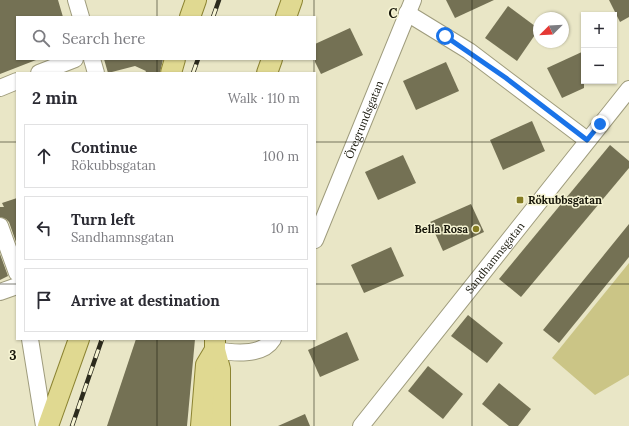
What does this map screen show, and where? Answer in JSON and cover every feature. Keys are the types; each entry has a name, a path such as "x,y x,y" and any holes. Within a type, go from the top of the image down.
{"main road":[{"path":"190,16 196,0"},
{"path":"286,16 292,0"},
{"path":"171,72 175,60"},
{"path":"267,72 272,60"},
{"path":"48,426 79,340"},
{"path":"201,426 206,365 215,345"},
{"path":"215,345 220,369 220,426"}],"street":[{"path":"76,0 81,16"},
{"path":"410,7 587,140"},
{"name":"Öregrundsgatan","path":"316,238 410,7"},
{"path":"42,72 72,60"},
{"path":"92,60 96,72"},
{"path":"0,88 16,82"},
{"name":"Sandhamnsgatan","path":"361,426 629,89"},
{"path":"0,226 16,270"},
{"path":"0,292 16,286"},
{"path":"30,340 44,426"},
{"path":"215,345 230,352 254,352 266,347 272,340"}],"shaded area":[{"path":"629,263 629,375 595,395 552,358"}],"building":[{"path":"0,0 58,0 63,16 16,16 16,60 36,60 0,74"},
{"path":"446,0 494,0 455,18"},
{"path":"609,0 629,0 629,17 620,22 617,12 615,12"},
{"path":"508,6 533,25 533,38 517,61 485,38"},
{"path":"350,28 363,55 321,74 315,62 316,44"},
{"path":"581,52 581,84 584,84 584,88 562,98 547,68"},
{"path":"104,60 163,60 160,72 146,72 135,66 108,72"},
{"path":"446,62 459,91 416,110 403,81"},
{"path":"532,121 545,151 503,170 490,140"},
{"path":"610,145 629,161 629,168 521,297 499,279"},
{"path":"403,155 416,183 378,200 365,172"},
{"path":"16,198 16,242 9,222 0,217 0,207 4,207 2,203"},
{"path":"471,204 484,232 443,251 430,222"},
{"path":"629,224 629,257 559,343 543,330"},
{"path":"391,247 404,276 364,293 351,265"},
{"path":"0,254 8,276 0,280"},
{"path":"468,315 503,343 487,363 451,336"},
{"path":"347,332 359,360 320,377 308,350"},
{"path":"136,340 195,340 187,426 107,426"},
{"path":"428,366 463,394 443,419 408,391"},
{"path":"499,383 531,409 518,426 509,426 482,404"},
{"path":"305,414 310,426 278,426"}],"railway":[{"path":"213,16 219,0"},
{"path":"193,72 198,60"},
{"path":"72,426 102,340"}],"place":[{"name":"Rökubbsgatan","path":"520,200"},
{"name":"Bella Rosa","path":"476,229"}],"route":[{"path":"445,36 469,51 506,78 587,140 600,124"}]}
